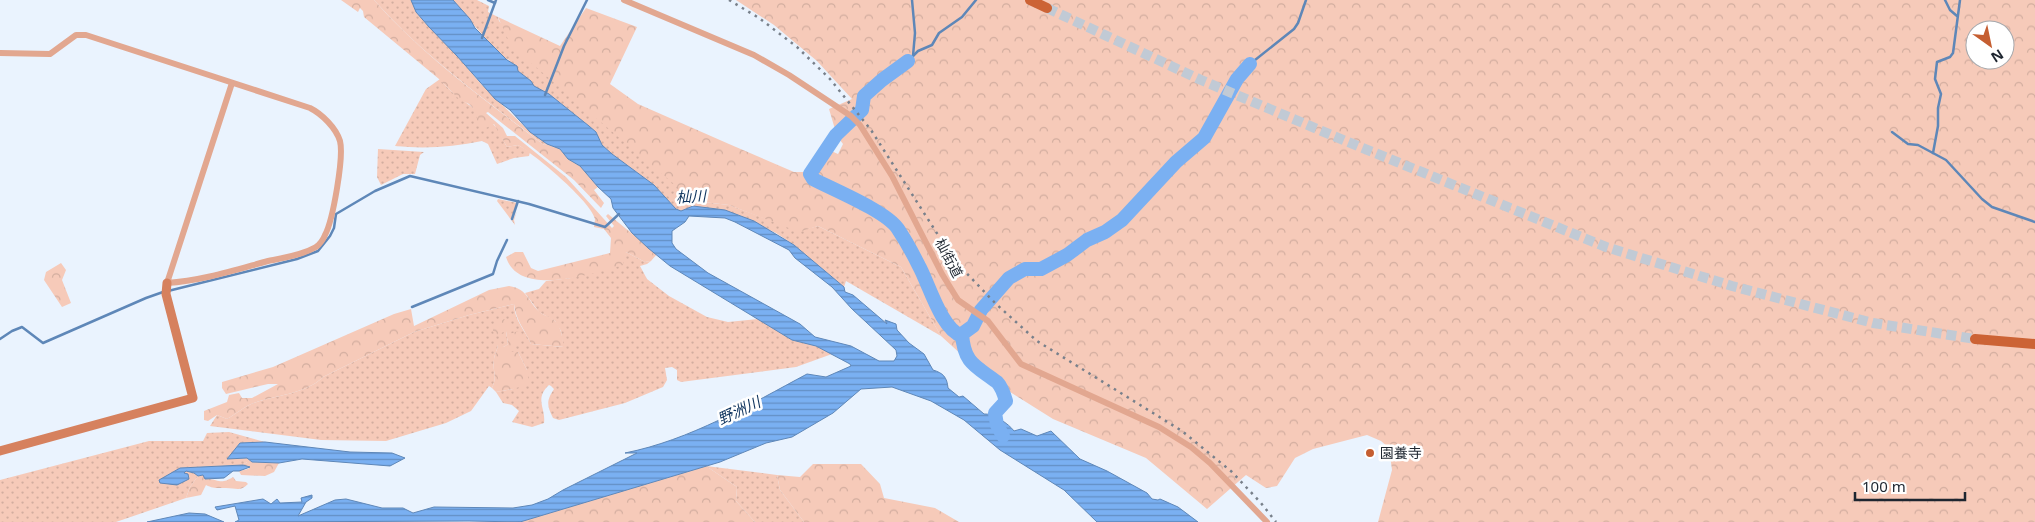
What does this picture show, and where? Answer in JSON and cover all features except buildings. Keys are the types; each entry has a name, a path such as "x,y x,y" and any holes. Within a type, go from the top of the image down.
{"main road":[{"path":"1030,0 1047,8"},
{"path":"1975,339 2035,344"}],"street":[{"name":"杣街道","path":"624,0 754,55 789,75 851,116 860,125 892,176 942,274 958,300 988,321 1021,364 1160,427 1191,447 1210,463 1267,522"},
{"path":"0,53 50,54 76,35 86,35 310,108 321,115 332,129 339,139 342,150 330,220 322,241 309,250 166,289"},
{"path":"0,451 193,398 166,289 232,83"}],"green space":[{"path":"341,0 374,0 413,40 455,77 544,145 547,144 560,149 568,159 580,166 598,187 594,190 604,203 601,208 574,180 488,112 486,113 503,128 507,136 515,136 566,177 612,228 614,226 606,216 608,214 657,254 651,261 645,262 626,252 623,265 558,280 541,280 526,277 514,270 506,257 515,252 523,252 531,268 538,271 610,253 611,238 604,229 594,227 595,219 591,211 584,201 561,179 518,145 507,147 494,124 486,128 477,123 476,111 469,104 460,100 439,79 364,17 363,11 360,8 358,12"},
{"path":"374,0 411,0 416,12 481,84 530,132 547,144 544,145 434,59"},
{"path":"453,0 477,0 489,6 488,12 498,17 499,21 694,201 729,205 799,231 818,226 901,267 941,336 846,281 844,287 794,245 776,233 739,215 693,206 681,211 676,209 654,185 602,145 596,132 549,94 534,86 493,46"},
{"path":"736,0 2035,0 2035,522 1378,522 1392,470 1389,448 1381,441 1367,435 1313,449 1295,458 1277,486 1266,488 1246,475 1207,509 1146,458 1053,419 986,377 941,336 901,267 818,226 799,232 729,205 694,201 511,46 498,17 560,46 586,8 637,27 610,84 638,104 794,172 815,172 827,149 838,154 843,144 837,136 829,109 852,99 817,61 774,25"},
{"path":"440,79 452,92 480,112 495,126 507,147 518,145 530,152 529,156 514,158 497,164 488,144 482,141 439,147 395,146 426,89"},
{"path":"378,149 424,152 420,155 415,174 403,174 381,185 377,177"},
{"path":"498,199 517,203 511,219 513,220 517,211 514,220 515,225 497,201"},
{"path":"626,252 645,262 651,261 640,266 647,279 669,296 707,317 728,322 758,319 792,340 816,346 832,354 796,367 681,382 677,380 677,370 672,367 665,368 667,380 663,387 625,403 559,420 553,418 548,404 554,389 549,385 541,399 544,423 532,427 512,422 519,411 512,405 503,403 496,392 513,389 527,370 518,352 511,353 510,334 506,331 508,344 504,347 498,345 494,356 495,379 492,388 489,386 471,411 446,423 386,441 321,440 210,426 217,415 227,419 254,403 299,391 316,383 323,377 414,332 469,315 514,304 518,320 531,344 563,347 561,331 555,321 539,312 525,293 539,289 546,281 571,278"},
{"path":"61,263 66,270 62,280 71,303 62,307 44,280 46,272"},
{"path":"509,286 521,290 541,313 555,321 560,330 564,347 531,344 518,320 514,304 469,315 414,332 323,377 316,383 299,391 254,403 227,419 217,415 208,421 204,420 204,411 227,402 229,395 239,393 242,398 252,398 278,384 268,384 226,394 222,388 222,382 273,367 394,314 411,309 414,326 489,290"},
{"path":"504,319 511,327 510,334 518,331 523,335 511,352 518,352 527,370 529,384 496,392 492,388 495,379 494,356 498,345 500,344 504,347 508,344 506,331 497,335 493,332 493,325"},
{"path":"229,432 265,442 240,443 228,459 247,458 247,462 243,465 180,468 184,473 185,470 198,476 190,487 186,498 116,522 0,522 0,480 149,441 203,441 207,433"},
{"path":"247,458 252,462 279,463 274,472 265,476 241,475 239,471 250,467 243,465 247,462"},
{"path":"813,464 861,464 880,484 884,498 935,508 959,522 804,522 780,490 777,475 800,477"},
{"path":"706,466 777,475 780,490 804,522 755,522 736,501 737,487"},
{"path":"706,466 737,487 736,501 755,522 520,522"},
{"path":"204,475 205,479 222,481 233,477 236,481 248,484 238,489 216,488 206,485 201,495 186,498 190,487 198,476"}],"water":[{"name":"野洲川","path":"411,0 453,0 470,19 475,28 507,60 517,66 518,71 531,81 534,86 549,94 596,132 602,145 654,185 676,209 681,211 693,206 725,210 754,221 794,245 844,287 845,292 853,295 887,324 885,320 896,324 897,330 909,343 924,354 933,370 944,376 948,388 959,397 963,396 984,414 992,415 1014,431 1021,429 1037,436 1051,431 1080,459 1107,471 1147,493 1152,499 1160,499 1178,507 1198,522 1097,522 1064,490 1000,450 964,420 931,401 892,387 861,389 833,413 792,437 766,443 720,462 520,522 235,522 239,520 235,506 217,510 215,507 263,499 271,504 277,499 280,503 302,502 301,498 312,495 312,498 306,502 298,516 335,500 346,499 382,508 403,508 413,513 434,507 513,508 532,505 548,499 637,453 625,453 673,440 719,420 807,374 826,377 851,366 816,346 792,340 670,266 632,233 613,208 611,199 580,166 568,159 560,149 547,144 530,132 510,110 495,99 416,12","holes":["689,216 725,218 789,250 795,258 832,287 852,309 896,350 897,356 894,361 879,361 851,346 815,337 800,324 708,273 676,249 672,243 672,231 685,222"]},
{"path":"265,442 350,452 392,453 405,458 390,466 302,459 279,463 252,462 247,458 227,459 240,443"},
{"path":"243,465 250,467 233,471 224,478 205,479 203,475 198,476 186,471 184,473 188,474 189,479 177,485 160,483 159,480 180,468"},
{"path":"189,513 205,514 224,522 147,522"}],"waterway":[{"path":"488,0 495,3"},
{"path":"482,38 496,0"},
{"path":"545,95 564,46 587,0"},
{"path":"912,0 915,33 913,56"},
{"path":"908,61 918,51 932,45 939,33 962,17 976,0"},
{"path":"1250,64 1294,29 1306,0"},
{"path":"1945,0 1950,10 1957,16"},
{"path":"1933,153 1941,94 1935,79 1937,62 1950,57 1953,53 1960,0"},
{"path":"908,61 864,96 862,110 836,135 810,174 813,179 871,208 892,222 912,252 942,316 948,325 962,336"},
{"path":"1003,436 997,425 995,413 1006,401 1003,393 997,382 977,368 968,358 962,334 973,326 981,310 1009,278 1025,269 1041,269 1122,220 1176,162 1204,138 1237,79 1250,64"},
{"path":"1892,132 1908,144 1918,145 1946,160 1982,199 1992,207 2035,222"},
{"path":"168,291 297,259 318,251 334,228 336,214 375,191 410,176 529,204 605,227 619,214"},
{"path":"512,219 518,201"},
{"path":"412,307 493,274 507,240"},
{"path":"0,339 22,327 43,343 163,292"}],"tunnel":[{"path":"1047,8 1201,80 1606,247 1732,286 1873,323 1975,339"}],"railway":[{"path":"729,0 759,18 797,47 830,79 871,130 954,260 995,303 1037,341 1182,431 1232,472 1276,522"}],"place":[{"name":"園養寺","path":"1370,453"}],"water label":[{"name":"杣川","path":"691,197"}]}
